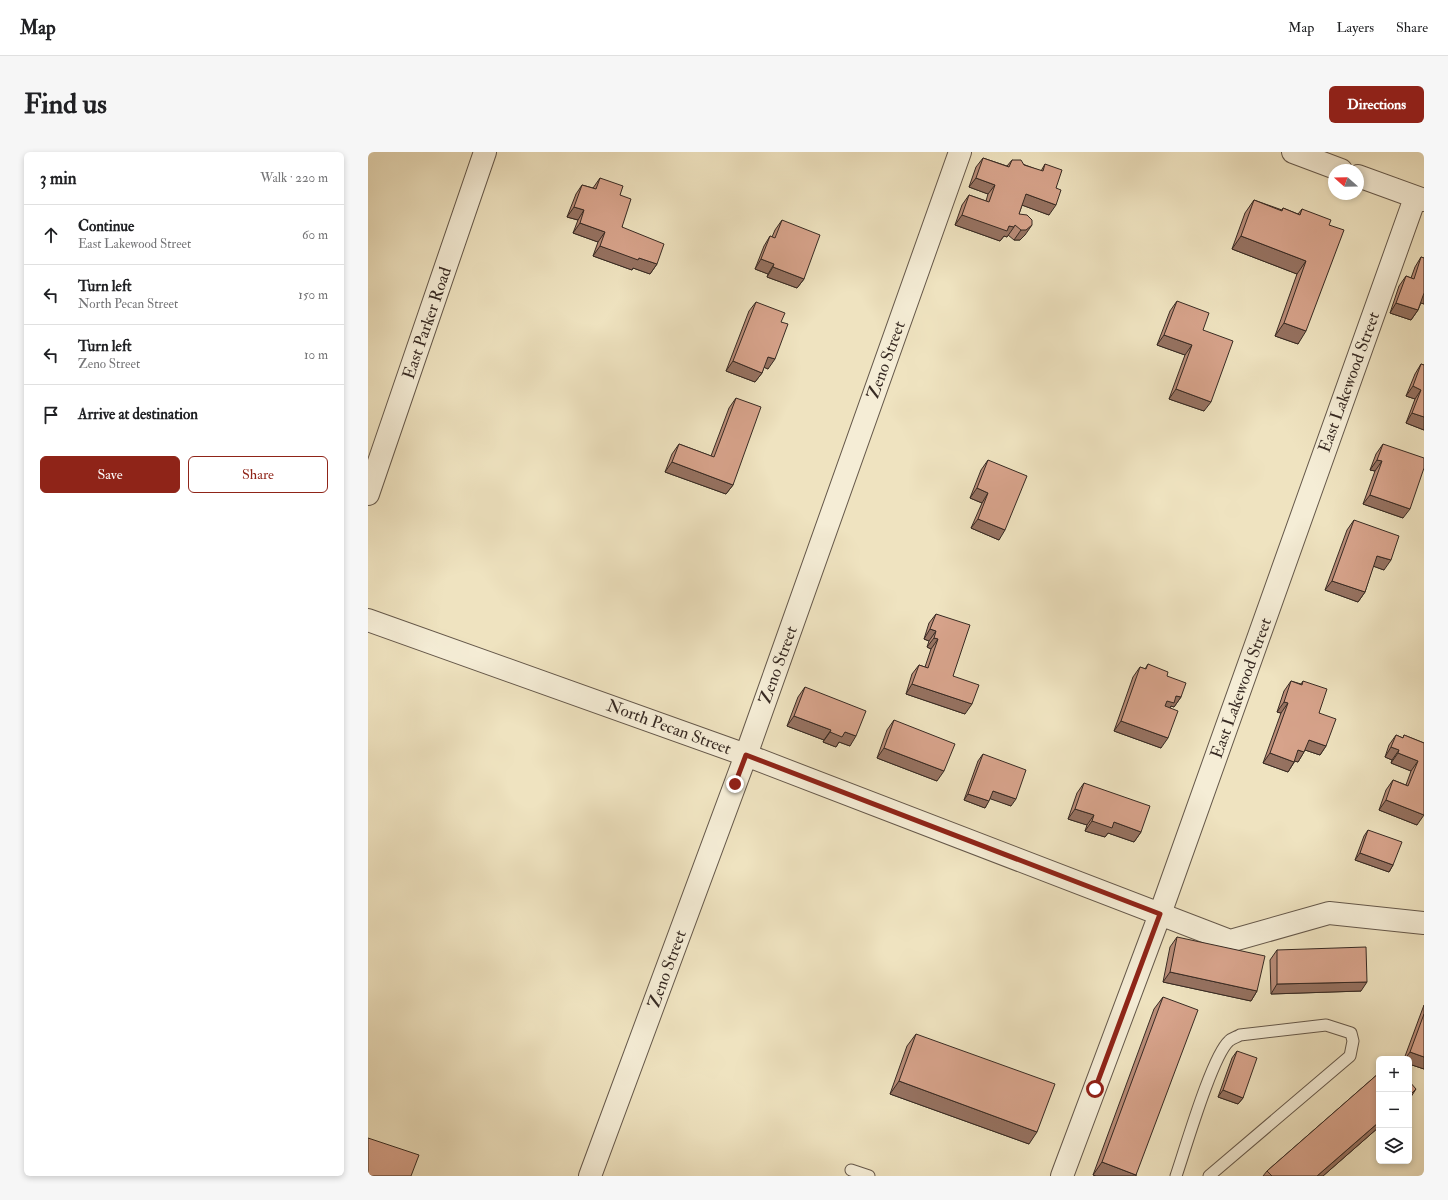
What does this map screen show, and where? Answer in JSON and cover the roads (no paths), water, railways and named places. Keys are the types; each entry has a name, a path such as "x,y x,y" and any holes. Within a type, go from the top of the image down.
{"street":[{"name":"East Parker Road","path":"368,494 485,152"},
{"name":"Zeno Street","path":"590,1176 746,755 960,152"},
{"path":"1293,152 1328,165"},
{"path":"1364,178 1420,199"},
{"name":"East Lakewood Street","path":"1062,1176 1160,914 1420,199"},
{"name":"North Pecan Street","path":"368,620 746,755 1230,941 1329,912 1424,923"}],"lane":[{"path":"1176,1176 1209,1080 1221,1052 1229,1041 1240,1035 1326,1025 1351,1033 1353,1041 1350,1056 1210,1176"},
{"path":"852,1170 869,1176"}]}
